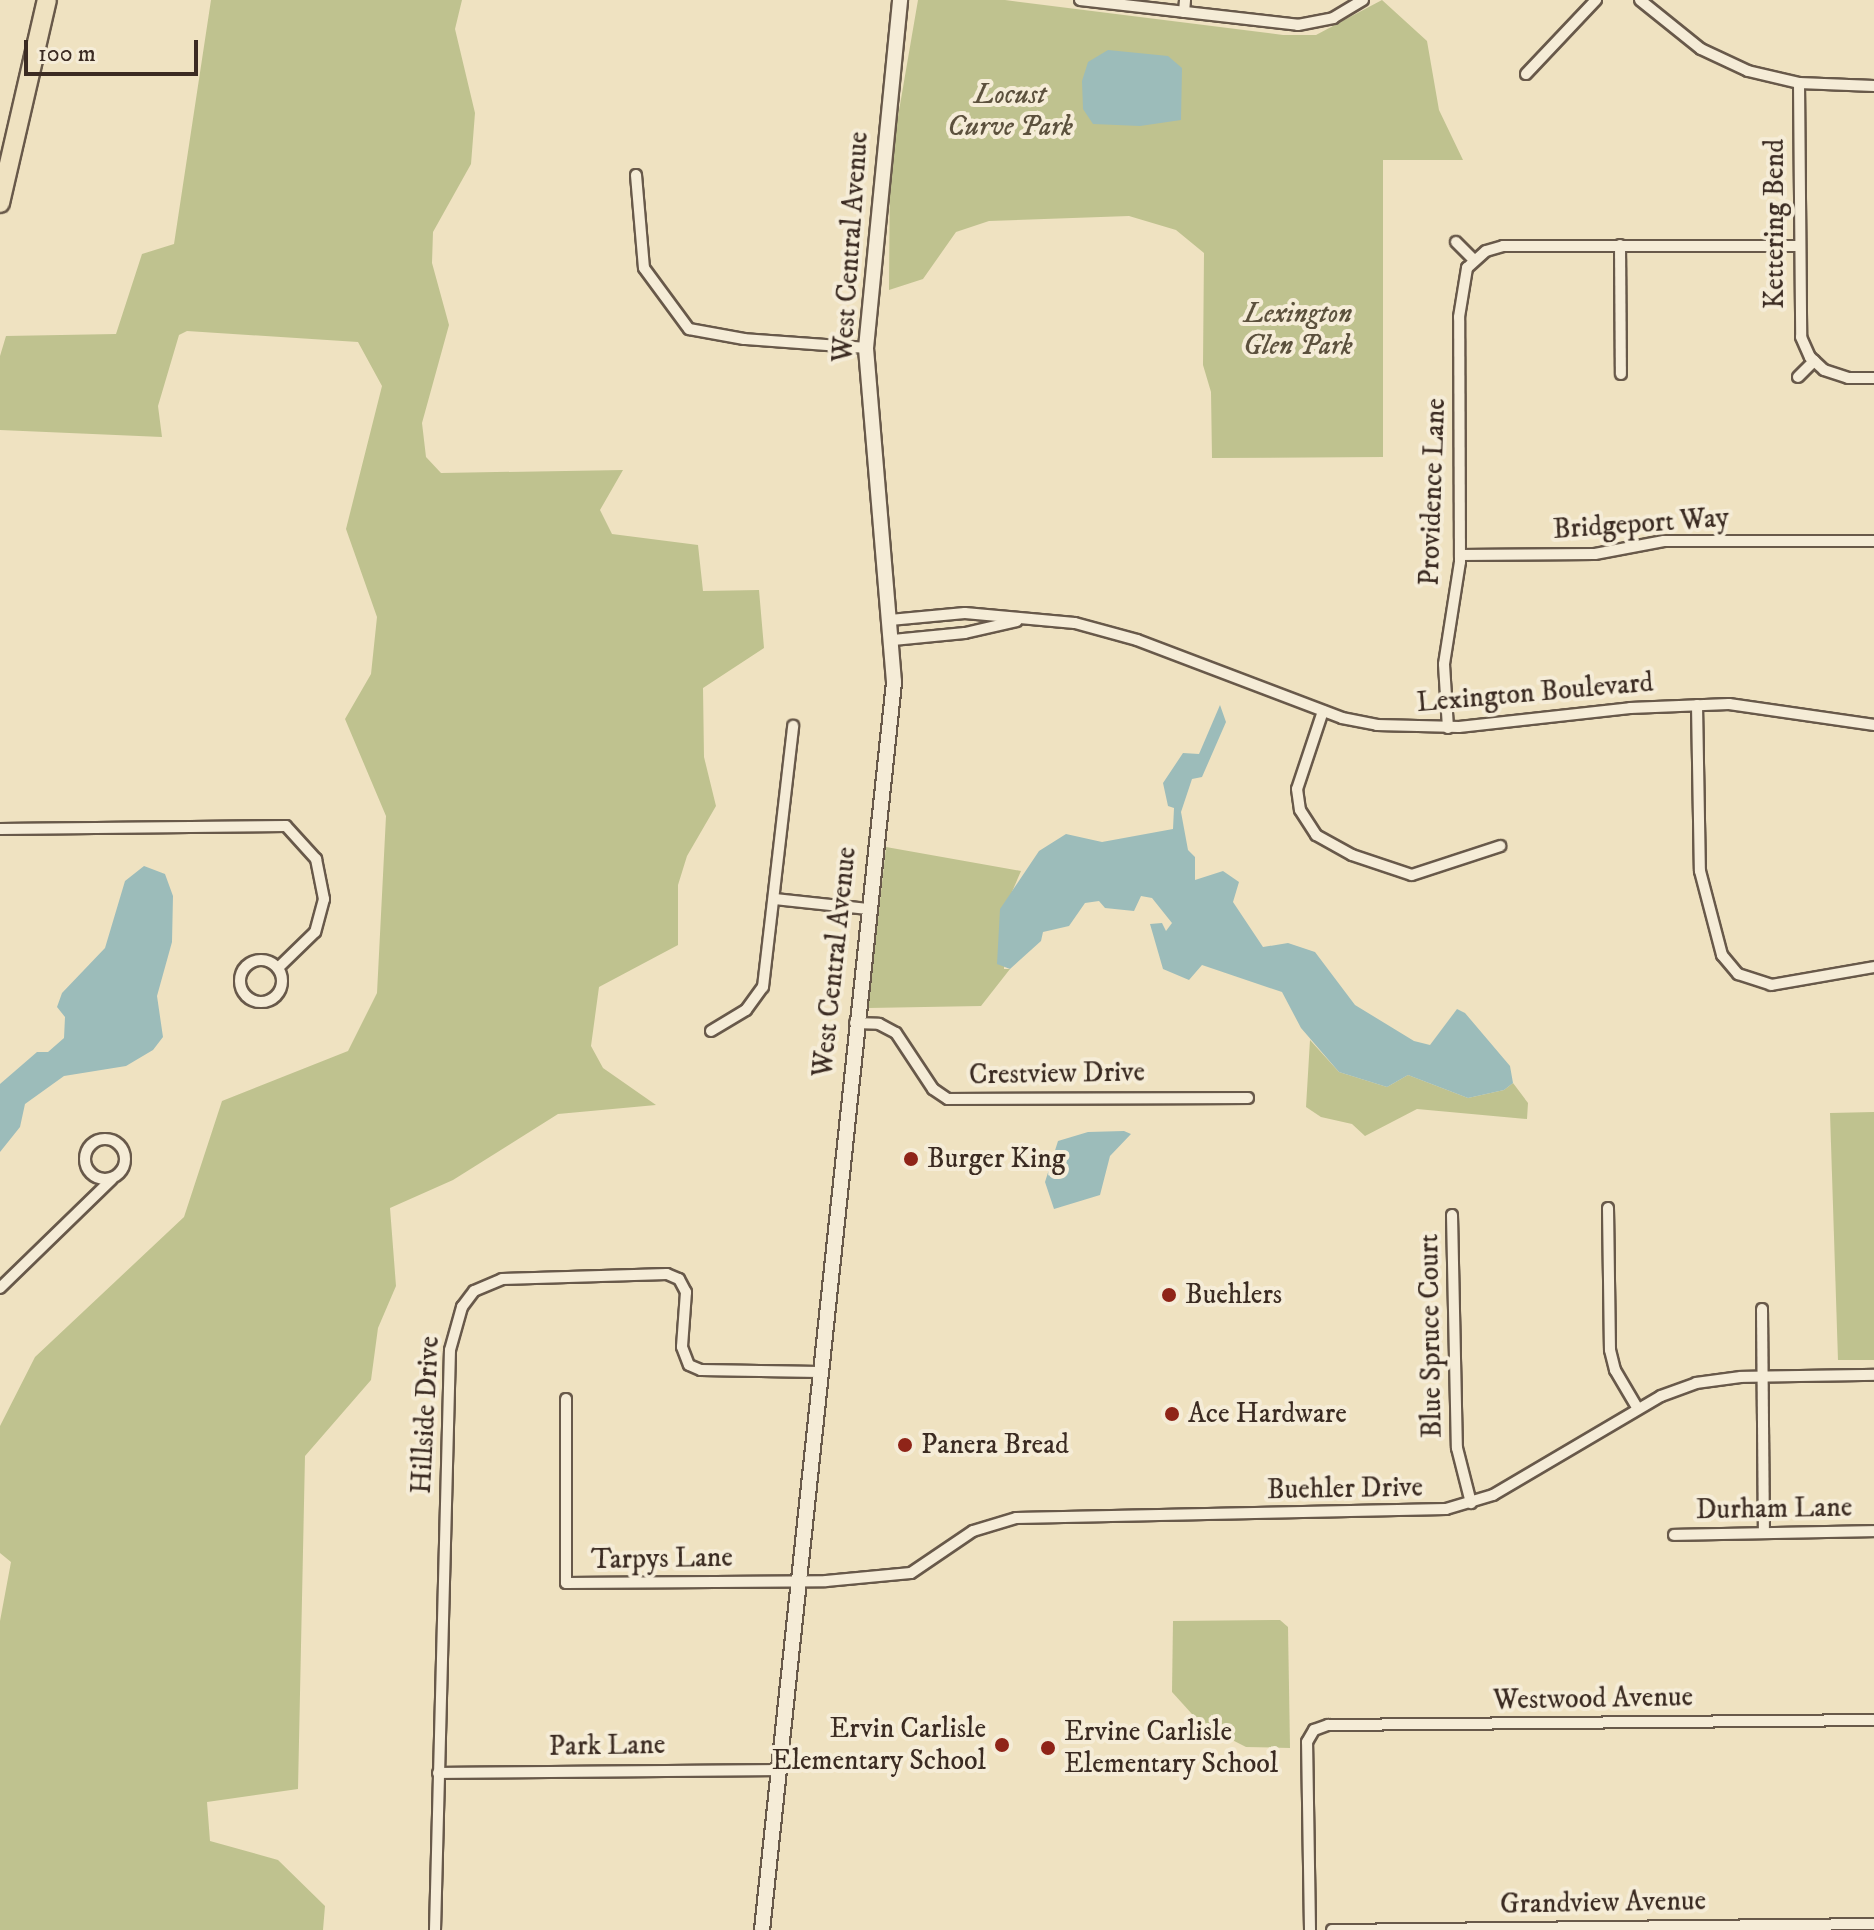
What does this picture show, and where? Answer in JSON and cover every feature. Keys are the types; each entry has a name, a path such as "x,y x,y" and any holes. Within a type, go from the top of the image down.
{"highway":[{"path":"0,203 47,0"}],"main road":[{"name":"West Central Avenue","path":"762,1930 801,1581 819,1372 867,909 894,682 893,640 866,348 900,0"}],"street":[{"path":"1080,0 1298,25 1333,18 1363,0"},
{"path":"1184,12 1185,0"},
{"path":"1526,74 1596,0"},
{"path":"1640,0 1701,49 1748,71 1799,83 1874,86"},
{"name":"Kettering Bend","path":"1799,83 1799,328 1814,361"},
{"path":"636,175 644,268 689,329 744,339 866,348"},
{"path":"1456,242 1474,260 1503,246 1798,246"},
{"path":"1620,245 1621,374"},
{"name":"Providence Lane","path":"1448,728 1445,645 1460,555 1460,289 1474,260"},
{"path":"1798,377 1814,361 1834,375 1874,378"},
{"name":"Bridgeport Way","path":"1460,555 1595,554 1664,541 1874,541"},
{"name":"Lexington Boulevard","path":"890,620 965,613 1100,628 1323,711 1377,725 1448,728 1697,705 1775,709 1874,725"},
{"name":"Lexington Boulevard","path":"893,640 965,633 1024,619"},
{"path":"1697,705 1700,871 1722,955 1738,974 1771,985 1874,967"},
{"path":"1323,711 1297,789 1300,810 1316,835 1352,855 1412,875 1500,846"},
{"path":"711,1031 746,1010 759,995 775,899 793,726"},
{"path":"0,829 286,826 316,859 324,899 315,932 278,968"},
{"path":"775,899 867,909"},
{"path":"264,960 278,968 282,984 274,998 258,1002 243,994 239,978 248,964 264,960"},
{"name":"Crestview Drive","path":"855,1023 879,1024 896,1033 933,1089 948,1099 1248,1098"},
{"path":"0,1288 124,1168 125,1152 114,1141 99,1140 87,1150 86,1166 96,1178 112,1179"},
{"path":"1608,1208 1610,1350 1638,1409"},
{"name":"Blue Spruce Court","path":"1452,1215 1457,1448 1471,1503"},
{"name":"Hillside Drive","path":"435,1930 450,1350 452,1330 467,1299 502,1279 667,1274 679,1279 686,1292 682,1347 689,1365 701,1370 819,1372"},
{"path":"1762,1309 1764,1532"},
{"name":"Buehler Drive","path":"801,1581 898,1577 927,1565 973,1531 1005,1519 1416,1513 1471,1503 1516,1483 1638,1409 1696,1383 1763,1377 1874,1375"},
{"name":"Tarpys Lane","path":"566,1399 566,1583 801,1581"},
{"name":"Durham Lane","path":"1674,1535 1874,1531"},
{"name":"Westwood Avenue","path":"1310,1930 1307,1742 1314,1730 1328,1725 1874,1720"},
{"name":"Park Lane","path":"438,1773 778,1770"},
{"name":"Grandview Avenue","path":"1332,1930 1874,1924"}],"green space":[{"path":"211,0 462,0 455,29 475,113 471,164 433,232 432,263 449,325 422,423 426,457 441,473 623,470 600,510 612,534 698,545 703,591 759,590 764,648 703,688 704,757 716,806 687,856 678,885 678,945 599,987 591,1046 603,1068 656,1105 558,1114 453,1180 390,1208 396,1286 378,1328 371,1380 305,1456 298,1789 207,1802 210,1841 278,1860 325,1906 323,1930 0,1930 0,1621 11,1562 0,1553 0,1426 35,1357 184,1217 222,1101 348,1051 377,993 386,816 345,719 371,674 377,617 346,529 382,386 358,342 187,331 179,335 158,406 162,437 0,430 0,356 6,336 116,334 142,254 174,244"},
{"name":"Locust Curve Park","path":"918,0 1005,0 1283,35 1316,35 1382,0 1427,41 1439,110 1463,160 1383,160 1383,457 1212,458 1211,392 1203,365 1204,253 1176,230 1129,216 989,221 956,232 923,279 889,290 890,163"},
{"path":"886,847 1021,871 1008,901 1004,969 1010,969 981,1006 868,1008"},
{"path":"1310,1040 1339,1072 1387,1087 1408,1075 1468,1098 1504,1090 1513,1083 1528,1103 1527,1119 1417,1109 1365,1136 1352,1124 1321,1117 1306,1107"},
{"path":"1874,1112 1874,1360 1838,1360 1830,1113"},
{"path":"1280,1620 1288,1627 1290,1748 1246,1747 1201,1724 1172,1692 1173,1621"}],"water":[{"path":"1108,50 1168,56 1182,68 1181,120 1140,126 1093,124 1083,109 1082,81 1088,62"},
{"path":"1220,705 1226,722 1202,777 1192,779 1181,812 1188,850 1195,857 1195,880 1223,871 1239,882 1233,902 1263,947 1288,943 1315,952 1355,1005 1414,1041 1430,1045 1457,1009 1465,1013 1510,1066 1513,1083 1504,1090 1468,1098 1408,1075 1387,1087 1339,1072 1301,1028 1282,992 1202,965 1189,980 1163,969 1150,924 1162,923 1166,931 1172,923 1152,898 1141,896 1134,911 1105,908 1099,901 1085,903 1069,926 1043,932 1041,941 1010,969 997,964 1000,909 1039,851 1066,834 1102,842 1173,829 1174,808 1168,806 1163,783 1183,753 1199,754"},
{"path":"144,866 165,874 173,896 172,942 157,996 163,1037 153,1050 126,1066 64,1076 25,1104 20,1127 0,1152 0,1084 37,1052 48,1052 64,1038 65,1017 57,1007 62,993 105,948 125,881"},
{"path":"1124,1131 1131,1134 1110,1156 1100,1195 1054,1209 1045,1182 1058,1141 1088,1132"}],"place":[{"name":"Burger King","path":"911,1159"},
{"name":"Buehlers","path":"1169,1295"},
{"name":"Ace Hardware","path":"1172,1414"},
{"name":"Panera Bread","path":"905,1445"},
{"name":"Ervin Carlisle Elementary School","path":"1002,1745"},
{"name":"Ervine Carlisle Elementary School","path":"1048,1748"}],"park label":[{"name":"Lexington Glen Park","path":"1298,330"}]}
